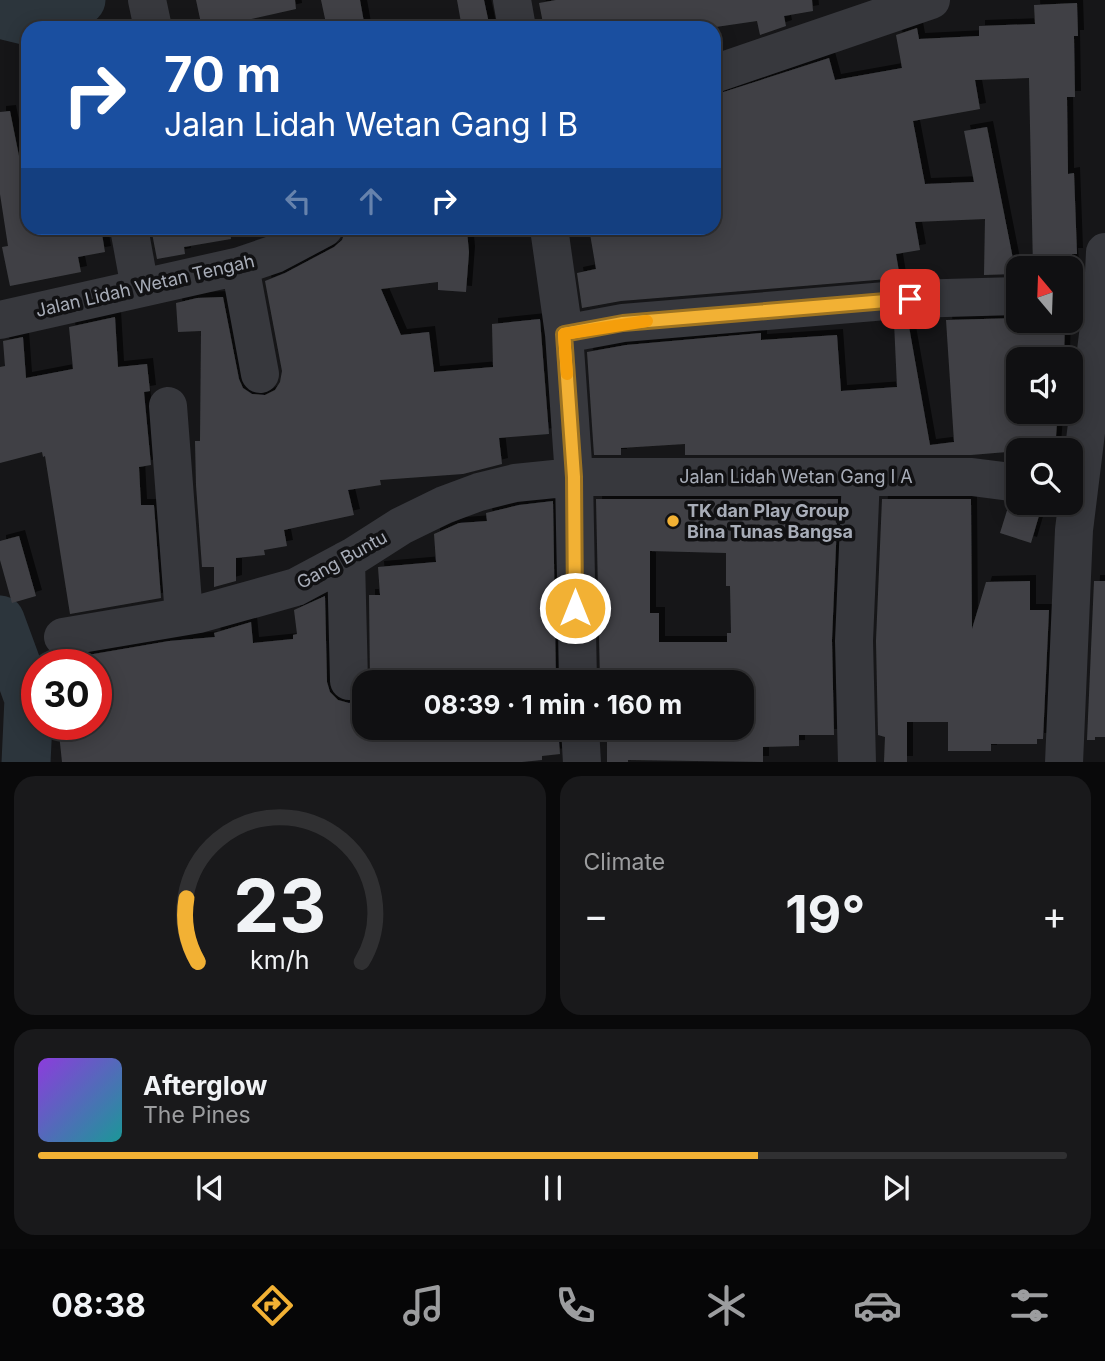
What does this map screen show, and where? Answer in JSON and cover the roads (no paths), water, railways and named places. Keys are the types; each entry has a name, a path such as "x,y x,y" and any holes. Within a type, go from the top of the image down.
{"street":[{"path":"147,0 152,21"},
{"path":"512,0 516,21"},
{"path":"721,72 931,0"},
{"path":"130,235 140,288"},
{"name":"Jalan Lidah Wetan Tengah","path":"0,320 240,267 275,254 311,235"},
{"path":"550,235 564,334 574,477 578,670"},
{"path":"1083,473 1094,451 1093,294 1105,252"},
{"path":"240,267 260,374"},
{"path":"564,334 637,322 910,299 1006,296"},
{"path":"168,406 184,616"},
{"name":"Jalan Lidah Wetan Gang I A","path":"574,477 972,477 1006,481"},
{"name":"Gang Buntu","path":"63,637 184,616 296,587 401,526 444,505 515,482 574,477"},
{"path":"857,762 854,641 861,477"},
{"path":"1064,762 1074,515"},
{"path":"346,560 349,681"},
{"path":"581,740 582,762"}],"waterway":[{"path":"59,21 81,0"},
{"path":"0,14 29,21"},
{"path":"0,620 29,699 26,762"}],"place":[{"name":"TK dan Play Group Bina Tunas Bangsa","path":"673,521"}]}
